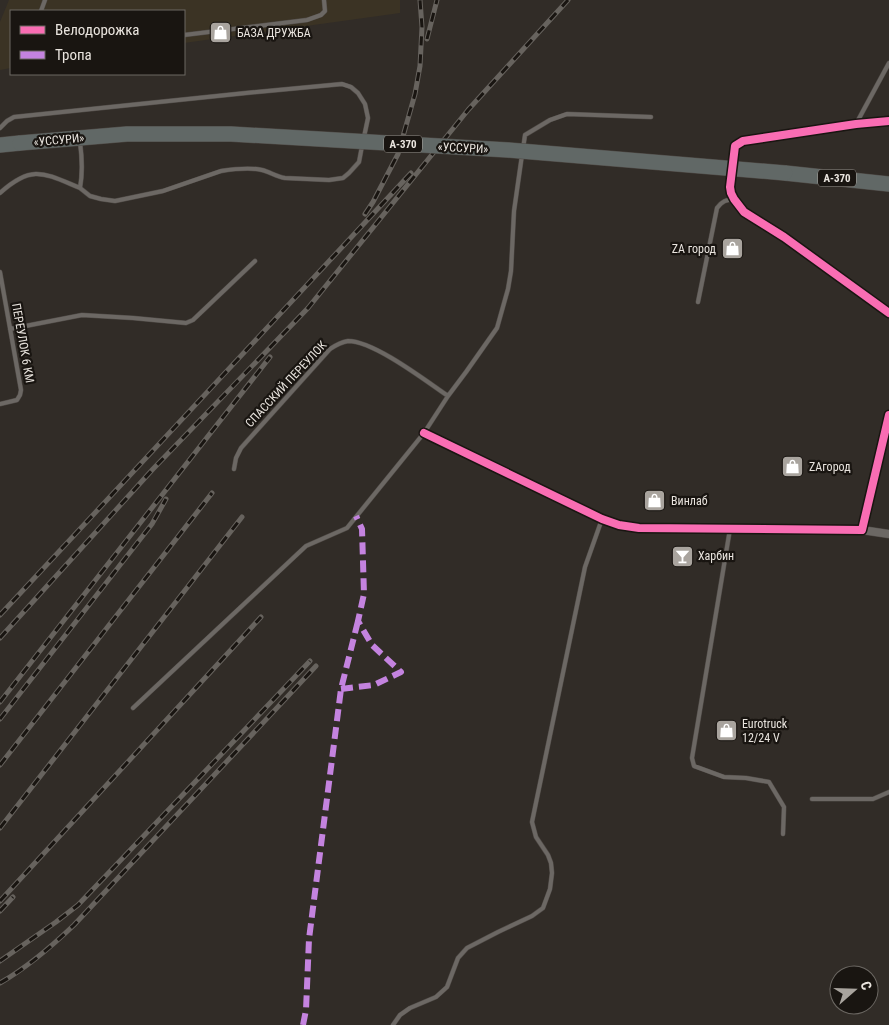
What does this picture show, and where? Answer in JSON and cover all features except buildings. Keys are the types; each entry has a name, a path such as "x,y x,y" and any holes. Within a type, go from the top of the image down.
{"highway":[{"name":"«УССУРИ»","path":"0,145 127,134 231,134 508,150 785,173 889,184"}],"street":[{"path":"889,121 752,139 739,143 735,146 730,187 734,199 744,212 784,237 889,313"},
{"path":"862,530 889,416"},
{"path":"424,432 602,519 619,525 639,528 862,530 889,534"}],"lane":[{"path":"185,35 307,20 321,15 325,11 324,0"},
{"path":"856,124 889,63"},
{"path":"0,128 14,117 342,84 351,87 358,93 365,104 368,118 359,162 343,178 329,180 285,178 264,171 230,169 163,191 115,201 90,196 80,188 45,174 34,174 21,177 0,193"},
{"path":"133,708 306,546 347,528 424,432 466,372 496,328 508,289 511,271 514,211 525,135 550,120 567,114 651,117"},
{"path":"80,137 82,178 80,188"},
{"path":"698,302 717,208 720,203 734,199"},
{"path":"10,329 82,315 186,324 193,320 255,261"},
{"name":"ПЕРЕУЛОК 6 КМ","path":"0,272 21,390 17,400 0,404"},
{"name":"СПАССКИЙ ПЕРЕУЛОК","path":"234,469 240,448 330,349 337,344 347,341 366,345 393,358 448,396"},
{"path":"393,1025 400,1015 410,1008 436,998 447,987 458,958 467,948 532,916 542,908 547,899 550,889 552,863 536,837 532,822 585,567 602,519"},
{"path":"730,528 692,758 694,766 724,778 746,778 769,782 784,807 783,834"},
{"path":"812,799 873,799 889,792"}],"shaded area":[{"name":"БАЗА ДРУЖБА","path":"9,0 400,0 400,13 185,43 185,10 10,10 10,68 0,70 0,22"}],"railway":[{"path":"365,214 398,154 415,94 420,66 422,27 420,0"},
{"path":"427,39 437,0"},
{"path":"0,638 153,469 308,308 468,110 568,0"},
{"path":"0,615 411,173"},
{"path":"0,702 270,357"},
{"path":"0,765 212,493"},
{"path":"0,719 152,524 166,499"},
{"path":"0,828 242,517"},
{"path":"0,901 261,617"},
{"path":"0,961 78,905 310,661"},
{"path":"0,983 39,956 74,925 316,666"},
{"path":"0,911 13,897"}],"marked path":[{"path":"341,689 374,685 401,672 372,645 358,621 364,594 362,529 356,516"},
{"path":"303,1025 306,1010 309,939 341,689 358,621"}],"cycle path":[{"path":"889,121 856,124 743,141 735,146 730,187 734,199 744,212 784,237 889,313"},
{"path":"424,433 602,519 619,525 639,528 862,530 889,415"}],"place":[{"name":"БАЗА ДРУЖБА","path":"221,33"},
{"name":"ZA город","path":"732,249"},
{"name":"ZAгород","path":"793,467"},
{"name":"Винлаб","path":"655,501"},
{"name":"Харбин","path":"682,556"},
{"name":"Eurotruck 12/24 V","path":"726,731"}]}
